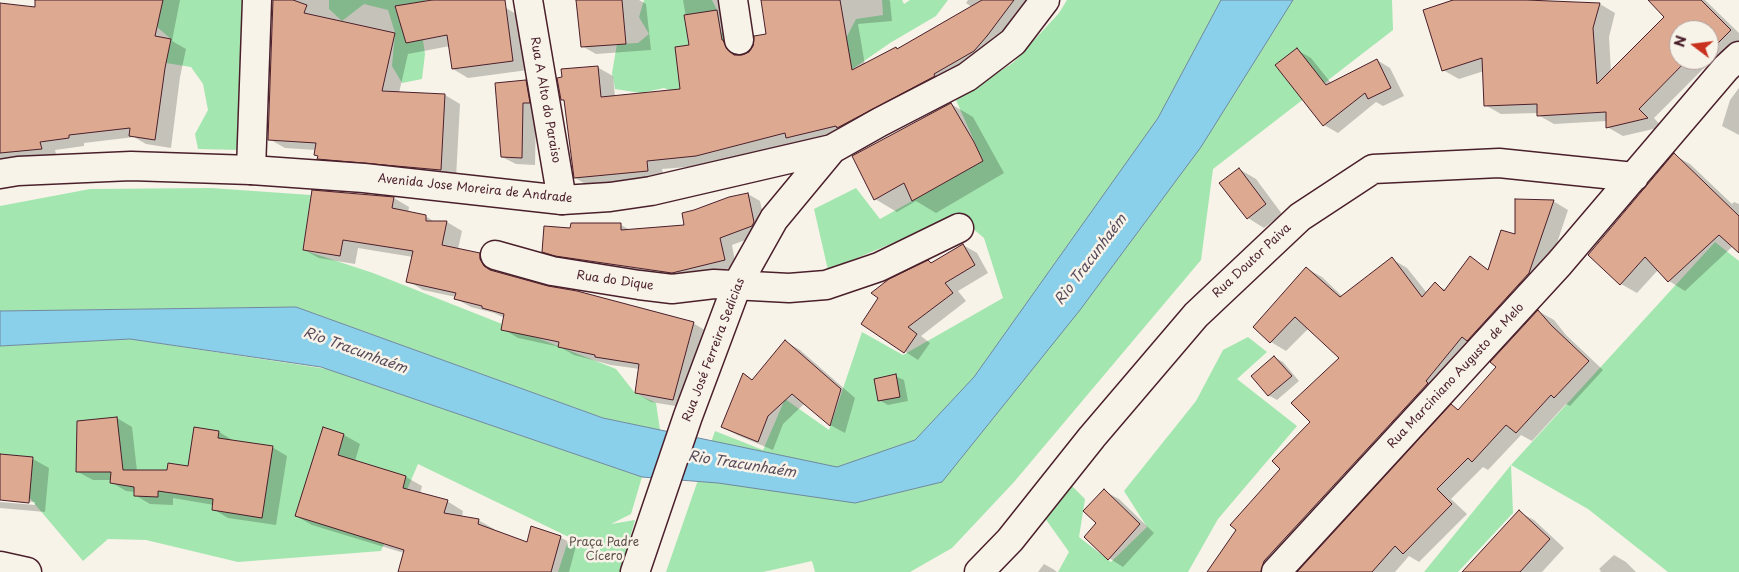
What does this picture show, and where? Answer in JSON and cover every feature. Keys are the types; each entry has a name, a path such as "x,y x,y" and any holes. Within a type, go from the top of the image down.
{"street":[{"path":"251,170 257,0"},
{"name":"Rua A Alto do Paraiso","path":"528,0 562,200"},
{"path":"732,0 739,40"},
{"name":"Avenida Jose Moreira de Andrade","path":"0,174 18,171 131,166 251,170 364,178 562,200 651,191 832,149 967,77 1013,42 1045,0"},
{"name":"Rua Marciniano Augusto de Melo","path":"1276,572 1559,264 1726,68 1739,56"},
{"name":"Rua José Ferreira Sedicias","path":"635,572 688,416 737,285 774,219 832,149"},
{"name":"Rua Doutor Paiva","path":"979,572 1010,540 1092,437 1196,314 1300,216 1373,169 1498,163 1634,177"},
{"name":"Rua do Dique","path":"495,255 552,271 672,289 714,284 789,288 826,285 879,267 959,228"},
{"path":"0,566 26,572"}],"green space":[{"path":"163,0 244,0 241,150 198,149 195,134 208,110 203,84 191,67 166,63 171,39 157,27"},
{"path":"329,0 426,0 420,20 425,54 422,79 402,83 392,66 395,33 388,10 364,4 342,21 329,9"},
{"path":"644,0 712,0 717,10 721,32 731,39 759,47 682,95 664,88 641,93 615,89 612,73 617,44 638,43 649,34 639,17"},
{"path":"882,0 902,0 904,4 910,0 948,0 936,16 890,43 851,70 844,42 856,19 883,15"},
{"path":"1067,0 1392,0 1393,30 1213,169 1201,260 1014,482 952,548 910,572 815,572 812,561 763,572 666,572 715,431 763,450 785,399 829,430 862,332 903,355 1003,298 984,238 958,216 828,270 814,209 856,188 880,219 983,161 956,100 1014,62 1059,13"},
{"path":"211,188 311,195 303,250 373,273 616,369 635,393 656,403 660,430 603,418 296,307 0,311 0,206 90,189"},
{"path":"1715,242 1739,261 1739,572 1668,572 1588,509 1511,465"},
{"path":"1248,337 1267,352 1237,379 1297,426 1218,519 1188,572 1058,572 1069,552 1042,514 1071,485 1085,499 1079,537 1111,562 1147,527 1124,491 1196,401 1223,350"},
{"name":"Praça Padre Cícero","path":"130,339 327,369 642,477 631,514 611,524 635,520 620,572 558,572 567,544 575,540 418,464 381,551 238,562 146,540 108,539 83,561 0,463 0,346"},
{"path":"1511,465 1513,513 1458,572 1424,572"}],"water":[{"name":"Rio Tracunhaém","path":"1221,0 1293,0 1201,147 1080,310 942,482 855,503 718,483 642,477 321,367 130,339 0,346 0,311 296,307 603,418 837,467 915,440 974,377 1158,118"}],"building":[{"path":"35,0 163,0 155,36 171,39 155,140 129,136 130,128 69,135 69,138 40,142 42,149 0,153 0,3 35,7"},
{"path":"273,0 293,0 307,5 304,13 395,33 382,91 445,94 441,170 317,159 318,156 314,155 316,143 268,140"},
{"path":"432,0 505,0 513,61 452,69 447,35 406,43 395,6"},
{"path":"576,0 622,0 626,44 581,47"},
{"path":"761,0 840,0 852,70 896,47 897,49 982,0 1014,0 974,51 934,74 935,76 837,128 836,126 786,138 785,133 696,156 647,161 648,171 574,178 564,100 561,100 557,78 562,77 561,69 598,66 601,97 680,89 675,47 689,45 684,15 717,10 722,40 727,49 734,55 742,55 749,52 753,46 754,36 766,34"},
{"path":"1453,0 1600,3 1593,28 1597,84 1664,17 1648,0 1701,0 1731,30 1719,42 1719,20 1669,20 1669,70 1677,70 1639,109 1648,118 1606,128 1606,112 1537,116 1537,104 1484,106 1482,58 1442,71 1423,10"},
{"path":"1297,48 1326,85 1377,59 1391,88 1368,99 1365,93 1323,126 1275,65"},
{"path":"526,80 530,103 523,103 522,158 501,157 495,83"},
{"path":"951,103 983,161 912,201 904,183 874,200 852,156"},
{"path":"1674,153 1739,216 1739,253 1719,235 1668,282 1645,257 1620,285 1588,255"},
{"path":"1239,168 1266,204 1247,219 1219,183"},
{"path":"312,190 394,197 392,208 426,215 426,221 447,221 442,245 480,253 480,259 484,266 490,270 694,322 673,400 635,393 639,364 595,357 595,355 558,347 559,342 501,330 504,314 454,299 456,293 406,282 413,251 343,240 340,256 303,250"},
{"path":"748,193 754,222 752,226 720,238 725,260 672,273 555,256 542,252 544,226 570,228 571,223 621,223 621,230 684,225 682,213 729,197"},
{"path":"1515,199 1554,200 1529,273 1467,341 1462,337 1426,381 1428,383 1264,561 1261,572 1207,572 1236,530 1230,525 1280,469 1272,461 1310,422 1291,403 1339,358 1295,317 1270,343 1253,327 1306,267 1340,297 1392,257 1422,297 1435,282 1444,291 1470,256 1488,270 1501,230 1515,234"},
{"path":"963,244 975,265 945,283 953,293 908,327 917,334 904,353 861,324 878,298 871,293 889,279 928,260 931,263"},
{"path":"1538,310 1589,361 1554,398 1551,395 1516,433 1506,425 1472,462 1468,458 1437,489 1452,504 1403,554 1395,546 1372,572 1297,572 1451,404 1458,410 1496,367 1490,362"},
{"path":"785,340 841,389 830,426 792,394 768,416 758,442 721,427 743,373 752,380"},
{"path":"1274,356 1292,376 1268,396 1251,376"},
{"path":"896,374 900,397 878,401 874,379"},
{"path":"117,417 123,470 167,470 168,463 188,466 194,427 219,431 218,438 273,446 262,518 212,510 213,499 158,491 158,497 134,496 134,487 110,483 111,472 76,472 77,421"},
{"path":"323,427 344,434 338,455 406,476 403,488 448,500 444,513 479,519 478,524 527,542 531,526 561,536 551,572 398,572 404,550 295,516"},
{"path":"0,454 33,457 29,503 0,500"},
{"path":"1104,489 1140,524 1108,560 1084,537 1096,523 1083,511"},
{"path":"1519,510 1550,539 1520,572 1462,572"}]}
